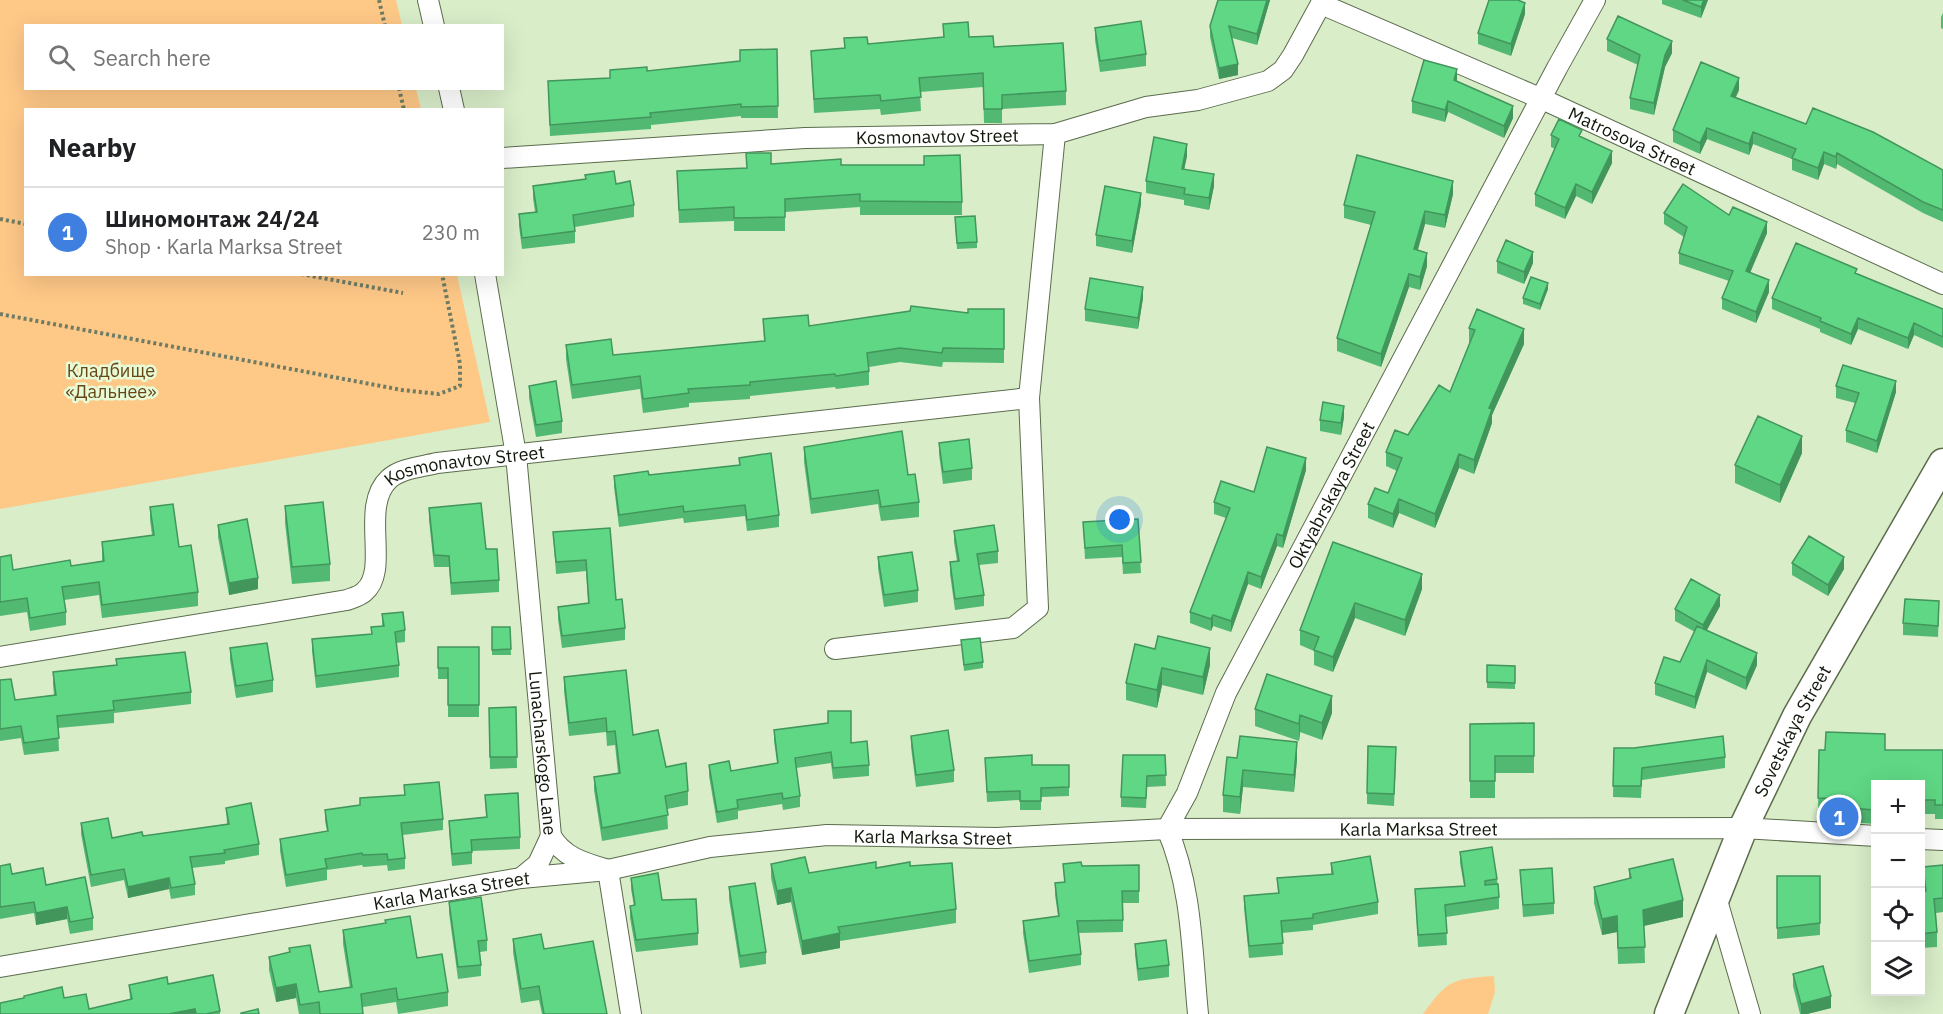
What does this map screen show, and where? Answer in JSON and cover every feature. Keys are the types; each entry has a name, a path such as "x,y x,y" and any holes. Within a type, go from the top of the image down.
{"street":[{"path":"428,0 434,24"},
{"name":"Oktyabrskaya Street","path":"1167,828 1187,793 1227,693 1595,0"},
{"name":"Matrosova Street","path":"1322,2 1542,99 1943,284"},
{"name":"Kosmonavtov Street","path":"504,158 805,138 1055,134 1146,107 1198,100 1268,81 1282,70 1293,55 1322,2"},
{"path":"449,90 454,108"},
{"path":"836,649 1013,628 1038,608 1029,398 1055,134"},
{"name":"Lunacharskogo Lane","path":"485,276 516,455 551,836 557,847 573,858 608,870"},
{"name":"Kosmonavtov Street","path":"0,657 347,600 364,592 374,578 374,519 379,497 389,479 408,470 437,463 1029,398"},
{"name":"Sovetskaya Street","path":"1669,1014 1743,828 1797,716 1943,463"},
{"path":"1167,828 1180,858 1190,927 1198,1014"},
{"name":"Karla Marksa Street","path":"0,967 521,878 608,870 710,847 827,835 997,838 1167,828 1743,828 1871,836"},
{"path":"521,878 538,864 551,836"},
{"path":"1925,839 1943,840"},
{"path":"608,870 631,1014"},
{"path":"1716,897 1750,1014"}],"path":[{"path":"379,0 385,24"},
{"path":"399,90 404,108"},
{"path":"0,219 24,224"},
{"path":"312,276 403,293"},
{"path":"0,314 390,388 439,394 460,386 460,364 442,276"}],"green space":[{"name":"Кладбище «Дальнее»","path":"0,0 396,0 402,24 24,24 24,90 416,90 421,108 24,108 24,276 457,276 490,422 0,509"},
{"path":"1494,976 1495,992 1488,1014 1423,1014 1439,994 1452,983 1468,978"}],"building":[{"path":"1218,0 1267,0 1257,34 1229,26 1238,64 1219,68 1210,26"},
{"path":"1489,0 1518,0 1525,3 1511,44 1478,33"},
{"path":"1683,0 1704,0 1701,7"},
{"path":"1618,16 1672,41 1665,55 1654,103 1630,98 1640,55 1607,39"},
{"path":"1141,21 1146,54 1100,61 1095,28"},
{"path":"968,22 969,37 993,36 994,47 1063,43 1066,91 1002,95 1002,109 984,109 983,73 919,78 921,97 881,101 880,95 814,99 811,51 845,48 844,38 867,37 868,44 944,37 943,24"},
{"path":"777,49 778,106 741,107 741,104 650,113 651,117 550,125 548,81 610,78 610,70 647,67 647,71 740,61 740,50"},
{"path":"1424,60 1457,69 1454,80 1513,106 1504,126 1448,101 1445,110 1412,101"},
{"path":"1701,62 1739,78 1731,96 1806,124 1813,108 1873,132 1943,170 1943,210 1923,202 1837,153 1836,157 1824,152 1818,168 1792,158 1796,149 1753,132 1749,144 1707,128 1700,143 1673,130"},
{"path":"1559,119 1582,130 1579,136 1612,151 1592,192 1576,184 1565,208 1535,194 1559,139 1551,135"},
{"path":"1154,137 1187,144 1182,169 1214,174 1209,198 1184,194 1185,188 1146,181"},
{"path":"746,153 771,153 771,164 841,159 841,165 924,165 924,156 960,155 962,202 860,201 860,194 785,199 785,217 734,218 734,207 679,210 677,171 747,168"},
{"path":"1357,155 1453,181 1445,215 1425,211 1414,249 1427,253 1420,277 1409,274 1381,354 1337,338 1375,212 1344,205"},
{"path":"614,171 616,184 630,181 634,205 573,215 575,231 522,238 519,214 537,212 533,186 586,179 585,175"},
{"path":"1683,184 1729,215 1733,207 1767,222 1746,271 1769,280 1756,312 1722,298 1733,271 1679,253 1687,227 1664,213"},
{"path":"1105,186 1141,193 1132,241 1096,235"},
{"path":"975,216 977,242 957,243 955,217"},
{"path":"1506,240 1533,252 1524,272 1497,261"},
{"path":"1796,243 1857,269 1855,273 1943,309 1943,337 1914,323 1908,338 1858,318 1851,334 1820,321 1821,318 1772,298"},
{"path":"1531,277 1548,283 1540,304 1523,298"},
{"path":"1090,278 1143,287 1138,318 1085,309"},
{"path":"911,306 968,313 968,309 1004,309 1004,349 943,348 942,353 900,348 867,353 869,371 836,376 835,374 750,382 750,385 688,389 689,393 643,399 640,376 572,385 566,345 611,339 613,355 765,341 763,319 808,315 809,326 910,311"},
{"path":"1477,309 1524,329 1489,408 1492,409 1474,460 1459,454 1435,514 1399,499 1393,514 1368,504 1375,488 1388,493 1402,458 1386,452 1395,430 1408,435 1439,385 1450,392 1475,330 1469,328"},
{"path":"1843,365 1896,381 1877,441 1846,430 1859,393 1836,386"},
{"path":"556,381 562,421 536,425 529,386"},
{"path":"1323,402 1344,406 1341,423 1320,420"},
{"path":"1758,416 1802,436 1780,485 1735,465"},
{"path":"902,431 908,475 915,474 919,502 881,507 878,490 811,499 804,447"},
{"path":"969,439 972,468 943,472 939,443"},
{"path":"1267,447 1306,458 1283,536 1277,534 1261,577 1248,572 1231,621 1213,615 1211,619 1190,612 1230,508 1214,502 1221,481 1254,492"},
{"path":"771,453 779,515 747,520 745,505 684,512 683,506 619,515 614,476 648,471 649,475 740,465 739,458"},
{"path":"323,502 330,564 292,567 285,506"},
{"path":"481,503 486,549 497,549 499,580 451,583 449,556 434,555 429,508"},
{"path":"173,504 179,547 191,545 198,592 102,605 99,582 62,587 66,612 30,618 27,598 0,602 0,557 11,555 13,570 70,560 71,566 104,561 102,542 154,535 150,507"},
{"path":"247,519 258,578 229,583 218,525"},
{"path":"1138,519 1141,562 1123,563 1122,545 1085,548 1083,522"},
{"path":"994,525 998,551 977,554 984,595 955,599 950,562 959,561 954,531"},
{"path":"610,528 616,600 622,599 625,628 562,636 558,607 589,603 586,560 556,562 553,532"},
{"path":"1809,536 1844,557 1828,585 1792,563"},
{"path":"1333,542 1422,574 1405,620 1355,603 1333,657 1314,650 1319,637 1300,630"},
{"path":"912,552 918,590 884,595 878,557"},
{"path":"1691,579 1720,595 1703,625 1675,609"},
{"path":"1905,599 1939,601 1938,626 1903,623"},
{"path":"403,612 405,630 395,632 399,665 316,676 312,639 372,634 371,627 384,626 382,614"},
{"path":"1697,626 1757,653 1746,678 1707,660 1695,697 1655,683 1664,657 1680,662"},
{"path":"492,627 510,627 511,649 492,650"},
{"path":"1158,636 1210,648 1203,677 1162,668 1157,690 1126,683 1135,644 1155,649"},
{"path":"980,638 983,662 964,665 961,640"},
{"path":"267,643 273,680 236,686 230,648"},
{"path":"438,647 479,647 479,705 448,705 448,668 438,668"},
{"path":"185,652 191,692 113,701 114,710 57,716 59,738 24,743 21,726 0,729 0,680 11,679 15,700 56,695 53,672 117,665 116,659"},
{"path":"1487,665 1515,666 1515,683 1487,682"},
{"path":"626,670 633,735 658,730 666,767 686,763 688,791 665,796 668,815 602,828 594,777 620,773 615,731 607,732 606,718 569,723 564,677"},
{"path":"1267,674 1332,696 1322,723 1300,715 1299,724 1255,709"},
{"path":"516,707 517,757 490,757 489,708"},
{"path":"828,711 851,711 851,743 867,741 869,765 833,768 831,752 795,758 800,796 783,799 782,793 737,800 738,808 717,812 709,765 729,761 731,771 778,763 774,730 828,723"},
{"path":"1534,723 1534,756 1495,756 1495,781 1470,781 1470,724"},
{"path":"948,730 954,770 916,775 911,736"},
{"path":"1826,732 1885,734 1885,750 1943,750 1943,805 1935,805 1935,800 1925,800 1925,780 1871,780 1871,810 1848,808 1848,799 1818,798 1819,750 1825,750"},
{"path":"1240,736 1297,742 1294,775 1243,770 1240,797 1223,795 1227,757 1237,758"},
{"path":"1723,736 1725,757 1642,768 1641,786 1613,786 1614,748 1634,748"},
{"path":"1368,746 1396,747 1394,794 1367,793"},
{"path":"1032,755 1032,765 1069,765 1069,787 1041,788 1041,801 1020,801 1020,791 987,792 985,758"},
{"path":"1123,755 1165,755 1166,775 1147,776 1146,798 1121,797"},
{"path":"439,782 443,819 401,823 405,858 388,860 387,854 363,855 362,853 325,859 327,868 286,875 280,839 328,831 325,810 360,805 360,798 405,795 404,785"},
{"path":"518,793 520,837 471,840 472,852 452,854 449,821 487,817 485,795"},
{"path":"251,803 259,844 224,850 225,853 190,857 195,884 171,888 169,878 128,887 124,869 91,875 81,823 108,818 112,838 142,832 143,836 229,824 226,808"},
{"path":"1492,847 1497,879 1485,881 1485,885 1498,884 1499,897 1445,905 1447,933 1418,935 1415,889 1465,886 1460,852"},
{"path":"1370,856 1378,902 1313,914 1313,918 1281,921 1283,943 1249,946 1244,896 1279,893 1277,878 1333,874 1331,863"},
{"path":"805,857 809,873 876,862 876,868 910,862 910,866 952,863 956,909 838,927 840,933 802,941 791,888 777,891 771,864"},
{"path":"1673,859 1683,900 1643,910 1645,947 1618,948 1617,916 1602,919 1594,887 1631,878 1629,869"},
{"path":"1081,862 1082,866 1139,865 1139,891 1122,891 1123,920 1077,921 1081,954 1029,961 1023,921 1059,916 1055,883 1065,882 1063,864"},
{"path":"10,864 12,874 43,868 46,885 85,877 93,918 70,922 67,907 36,913 34,902 0,907 0,866"},
{"path":"1943,865 1943,898 1934,899 1937,932 1925,933 1926,891 1925,867"},
{"path":"1552,868 1554,903 1523,905 1520,870"},
{"path":"658,873 662,900 696,899 698,933 636,940 630,906 635,905 631,878"},
{"path":"1777,876 1820,876 1820,923 1777,928"},
{"path":"755,883 766,952 740,956 729,887"},
{"path":"481,897 487,940 478,941 481,965 458,967 449,902"},
{"path":"410,916 417,958 442,954 448,992 398,1000 396,988 361,994 363,1014 320,1014 319,1002 300,1005 296,984 276,988 269,957 290,952 289,948 310,945 319,992 352,987 343,930 386,923 385,920"},
{"path":"541,934 544,949 593,941 607,1014 544,1014 539,986 521,989 513,939"},
{"path":"1166,940 1169,965 1138,969 1135,944"},
{"path":"1823,966 1831,996 1801,1004 1793,974"},
{"path":"213,975 220,1011 206,1014 196,1014 195,1009 169,1014 0,1014 0,1003 62,987 64,998 86,994 89,1009 132,999 129,985 167,977 168,984"},
{"path":"258,1009 259,1014 241,1014 241,1013"}],"place":[{"name":"Шиномонтаж 24/24","path":"1839,817"}]}
